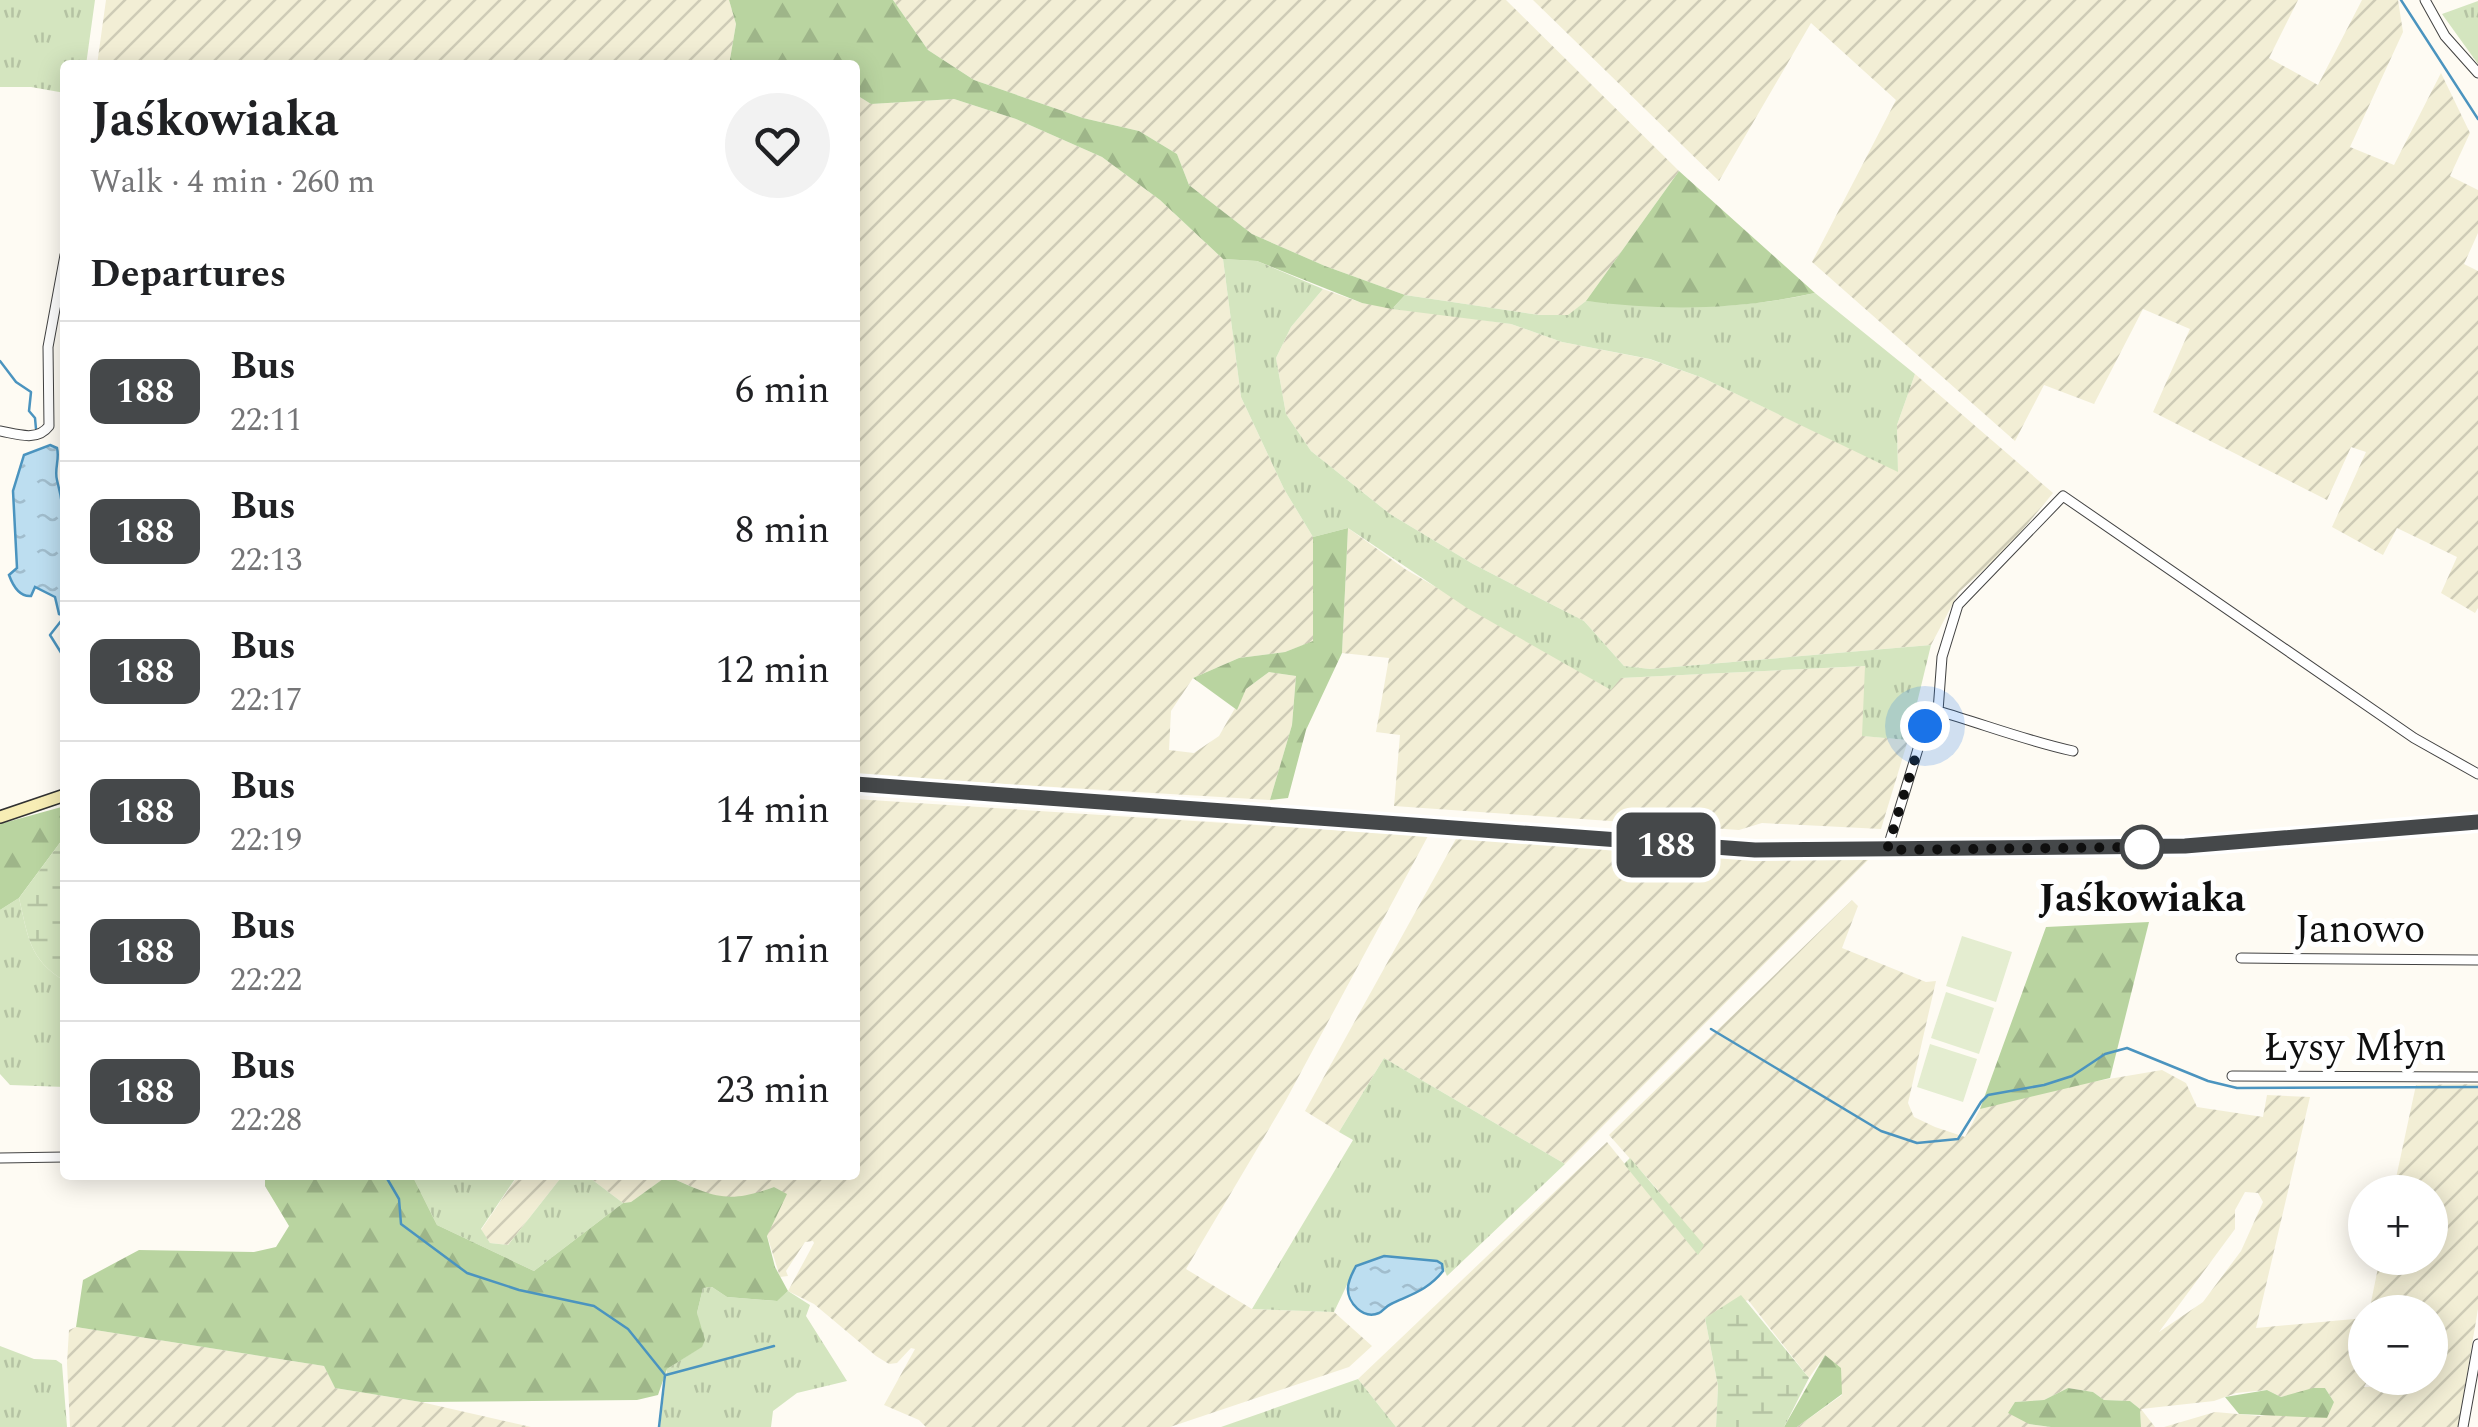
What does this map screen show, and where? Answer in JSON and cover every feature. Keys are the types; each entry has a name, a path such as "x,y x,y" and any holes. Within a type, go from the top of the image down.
{"street":[{"path":"2425,0 2456,50 2478,73"},
{"path":"0,431 31,436 39,435 48,426 48,347 60,281"},
{"path":"1887,850 1925,726 1938,712 1942,657 1958,605 2063,496 2414,738 2478,774"},
{"path":"1938,712 2073,751"},
{"path":"860,784 1672,846 1887,850 2185,846 2478,822"},
{"path":"0,817 60,796"},
{"name":"Janowo","path":"2241,958 2478,960"},
{"name":"Łysy Młyn","path":"2232,1076 2478,1076"},
{"path":"0,1158 60,1156"},
{"path":"2463,1427 2478,1344"}],"shaded area":[{"path":"106,0 729,0 736,24 730,60 98,60"},
{"path":"893,0 1506,0 1679,171 1586,301 1569,315 1539,315 1405,295 1252,234 1189,185 1177,154 1139,131 1083,118 974,80 928,50"},
{"path":"1533,0 2298,0 2269,58 2318,85 2362,0 2398,0 2403,32 2350,147 2394,165 2441,73 2470,133 2450,176 2478,190 2478,233 2464,264 2478,271 2475,613 2441,593 2457,557 2397,528 2383,555 2332,527 2366,452 2351,447 2327,500 2153,412 2190,329 2143,309 2094,404 2044,385 2015,441 1812,262 1896,100 1811,23 1719,181"},
{"path":"860,97 871,104 954,99 1016,119 1102,157 1160,200 1223,259 1241,397 1284,489 1313,537 1314,641 1285,652 1239,658 1193,678 1171,711 1169,750 1194,753 1219,736 1246,689 1269,672 1296,676 1292,725 1270,800 860,775"},
{"path":"1323,289 1362,303 1511,324 1562,342 1649,359 1703,378 1898,471 1897,425 1915,374 2053,493 2006,550 1959,592 1931,645 1650,669 1624,666 1584,621 1473,564 1390,514 1311,451 1286,414 1276,358 1291,327"},
{"path":"1348,528 1405,569 1610,689 1620,678 1866,666 1863,736 1908,740 1881,829 1762,823 1739,830 1394,806 1400,735 1376,732 1389,658 1342,653"},
{"path":"860,799 1428,836 1286,1100 1186,1269 1252,1309 1334,1312 1372,1346 1349,1367 1170,1427 926,1427 884,1405 915,1349 911,1348 897,1363 889,1364 814,1304 788,1291 814,1243 805,1242 786,1271 788,1276 780,1277 767,1235 786,1194 774,1187 749,1196 718,1198 676,1180 860,1180"},
{"path":"1457,837 1872,856 1565,1164 1384,1058 1339,1132 1305,1111"},
{"path":"1852,900 1858,906 1842,948 1926,982 1936,981 1908,1103 1914,1117 1935,1127 1965,1137 1980,1109 1997,1098 2162,1070 2186,1083 2197,1107 2263,1117 2267,1095 2310,1097 2256,1328 2348,1320 2348,1395 2448,1395 2448,1295 2372,1295 2377,1275 2448,1275 2448,1175 2397,1175 2416,1085 2478,1084 2478,1309 2458,1427 2164,1427 2215,1412 2260,1416 2334,1402 2325,1388 2281,1397 2267,1390 2236,1393 2214,1401 2141,1409 2155,1427 2141,1427 2140,1409 2130,1401 2104,1400 2093,1392 2068,1388 2044,1400 2015,1402 2029,1424 2051,1427 1797,1427 1842,1395 1825,1355 1809,1378 1748,1300 1705,1318 1718,1386 1716,1427 1396,1427 1358,1379 1607,1142 1698,1254 1657,1189 1609,1135","holes":["2245,1192 2258,1193 2263,1202 2241,1251 2203,1302 2159,1332 2235,1229 2235,1210"]},
{"path":"515,1180 559,1180 508,1245 490,1243 481,1230"},
{"path":"593,1180 661,1180 631,1202 623,1203"},
{"path":"76,1327 324,1366 335,1388 421,1402 531,1427 70,1427 67,1363 69,1330"}],"green space":[{"path":"0,0 95,0 87,60 60,60 60,92 0,87"},
{"path":"729,0 893,0 928,50 974,80 1083,118 1139,131 1177,154 1189,185 1252,234 1405,295 1392,309 1362,303 1257,261 1223,259 1160,200 1102,157 1016,119 954,99 871,104 860,97 860,60 730,60 736,24"},
{"path":"2478,1 2478,64 2442,14"},
{"path":"1679,171 1815,293 1701,307 1586,301"},
{"path":"1223,259 1257,261 1323,289 1291,327 1276,358 1286,414 1311,451 1390,514 1473,564 1584,621 1624,666 1650,669 1931,645 1908,740 1862,736 1865,666 1621,678 1611,690 1467,608 1348,528 1313,537 1284,489 1241,397"},
{"path":"1815,293 1915,374 1897,425 1898,472 1703,378 1650,359 1562,342 1511,324 1392,309 1405,295 1539,315 1568,315 1586,301 1728,305"},
{"path":"1348,528 1342,653 1306,730 1288,798 1270,800 1292,725 1296,676 1269,672 1246,689 1237,710 1193,678 1239,658 1285,652 1313,641 1313,537"},
{"path":"60,807 60,843 19,898 0,910 0,824"},
{"path":"60,843 60,978 37,956 19,898"},
{"path":"19,898 37,956 60,978 60,1087 10,1085 0,1074 0,910"},
{"path":"2149,922 2110,1078 1980,1109 2046,927"},
{"path":"1962,936 2012,952 1996,1002 1946,986"},
{"path":"1946,992 1994,1008 1979,1054 1931,1038"},
{"path":"1930,1044 1977,1059 1963,1102 1917,1087"},
{"path":"1384,1058 1565,1164 1447,1276 1442,1264 1356,1266 1334,1312 1252,1309 1353,1140 1339,1132"},
{"path":"1630,1158 1704,1245 1698,1255 1624,1164"},
{"path":"265,1180 414,1180 437,1225 534,1271 623,1203 631,1202 661,1180 676,1180 731,1197 774,1187 787,1194 767,1236 775,1267 788,1291 777,1301 727,1297 712,1287 703,1288 697,1313 705,1340 702,1347 667,1369 658,1395 637,1400 421,1402 335,1388 324,1366 76,1327 83,1280 139,1250 254,1252 276,1247 289,1226"},
{"path":"414,1180 514,1180 481,1229 490,1243 508,1245 559,1180 593,1180 623,1203 534,1271 437,1225"},
{"path":"712,1287 727,1297 776,1301 788,1291 810,1305 806,1316 847,1381 797,1393 773,1411 771,1427 660,1427 667,1369 701,1347 697,1313 703,1288"},
{"path":"1741,1295 1809,1378 1784,1427 1716,1427 1718,1386 1705,1318"},
{"path":"0,1346 34,1359 62,1364 67,1427 0,1427"},
{"path":"1825,1355 1841,1368 1842,1394 1797,1427 1784,1427"},
{"path":"1358,1379 1396,1427 1221,1427"},
{"path":"2068,1388 2093,1392 2104,1400 2130,1401 2140,1409 2141,1427 2051,1427 2029,1424 2008,1413 2015,1402 2044,1400"},
{"path":"2325,1388 2334,1402 2327,1418 2239,1414 2225,1397 2267,1390 2281,1397"}],"water":[{"path":"50,445 58,452 60,614 55,597 35,587 31,596 23,595 9,575 17,568 13,491 24,455"},
{"path":"1384,1256 1437,1261 1443,1271 1419,1291 1379,1313 1367,1314 1350,1299 1349,1282 1356,1266"}],"waterway":[{"path":"2401,0 2478,119"},
{"path":"0,361 16,382 31,392 29,411 35,418 36,429"},
{"path":"60,622 50,635 60,651"},
{"path":"1711,1029 1881,1131 1917,1143 1958,1139 1988,1095 2072,1076 2105,1054 2127,1048 2208,1081 2237,1088 2478,1087"},
{"path":"388,1180 399,1199 401,1224 467,1273 519,1290 594,1306 628,1329 665,1375 659,1427"},
{"path":"666,1375 774,1346"}],"bus line":[{"name":"188","path":"860,784 1755,850 2185,846 2478,822"}],"place":[{"name":"Jaśkowiaka","path":"2142,847"}],"route":[{"path":"1925,726 1887,850 2142,847"}]}
